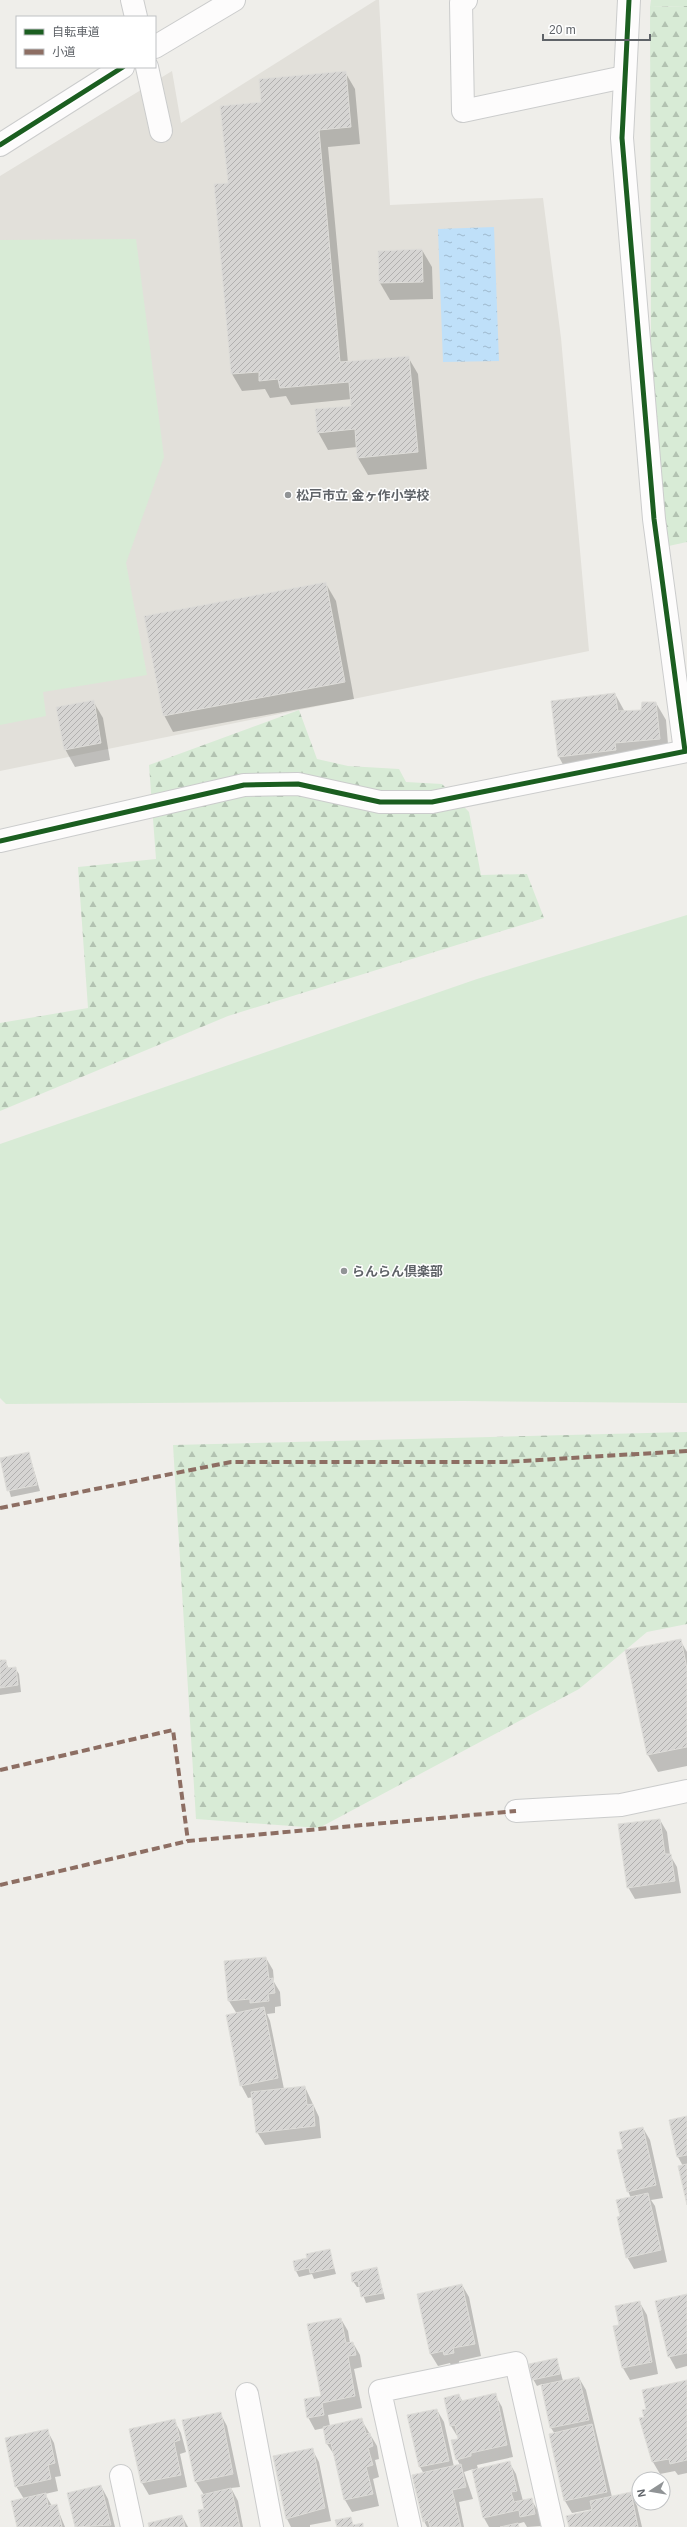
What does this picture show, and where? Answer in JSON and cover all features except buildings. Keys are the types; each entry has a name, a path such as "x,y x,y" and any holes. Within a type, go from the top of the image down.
{"street":[{"path":"132,0 136,16"},
{"path":"156,46 234,0"},
{"path":"466,0 461,3 463,111 624,77"},
{"path":"0,841 244,785 298,784 380,802 432,802 686,751 654,519 622,138 629,0"},
{"path":"0,145 121,68"},
{"path":"147,68 161,131"},
{"path":"516,1811 621,1805 687,1791"},
{"path":"410,2527 380,2391 516,2362 553,2527"},
{"path":"247,2394 272,2527"},
{"path":"122,2476 132,2527"}],"shaded area":[{"name":"松戸市立 金ヶ作小学校","path":"376,0 379,0 390,205 543,198 561,338 589,651 0,771 0,176 172,71 181,123"}],"green space":[{"path":"651,0 687,0 687,6 650,7"},
{"path":"687,6 687,542 664,547 651,347 650,7"},
{"path":"136,239 164,457 126,563 147,675 43,692 46,716 0,725 0,240"},
{"path":"299,710 317,759 348,766 399,769 406,782 442,784 469,812 481,875 527,874 544,918 228,1016 0,1111 0,1023 88,1008 78,867 156,859 149,765"},
{"name":"らんらん倶楽部","path":"687,915 687,1403 463,1401 6,1404 0,1398 0,1144 477,979"},
{"path":"687,1432 687,1624 647,1632 579,1689 319,1828 196,1819 173,1445"}],"water":[{"path":"494,227 499,361 443,362 438,229"}],"marked path":[{"path":"0,1508 231,1462 505,1462 687,1451"},
{"path":"0,1770 173,1730 188,1841"},
{"path":"0,1885 188,1841 516,1811"}],"cycle path":[{"path":"629,0 622,138 654,519 685,751"},
{"path":"0,145 121,68"},
{"path":"0,841 244,785 298,784 380,802 432,802 687,751"}],"place":[{"name":"松戸市立 金ヶ作小学校","path":"288,495"},
{"name":"らんらん倶楽部","path":"344,1271"}]}
